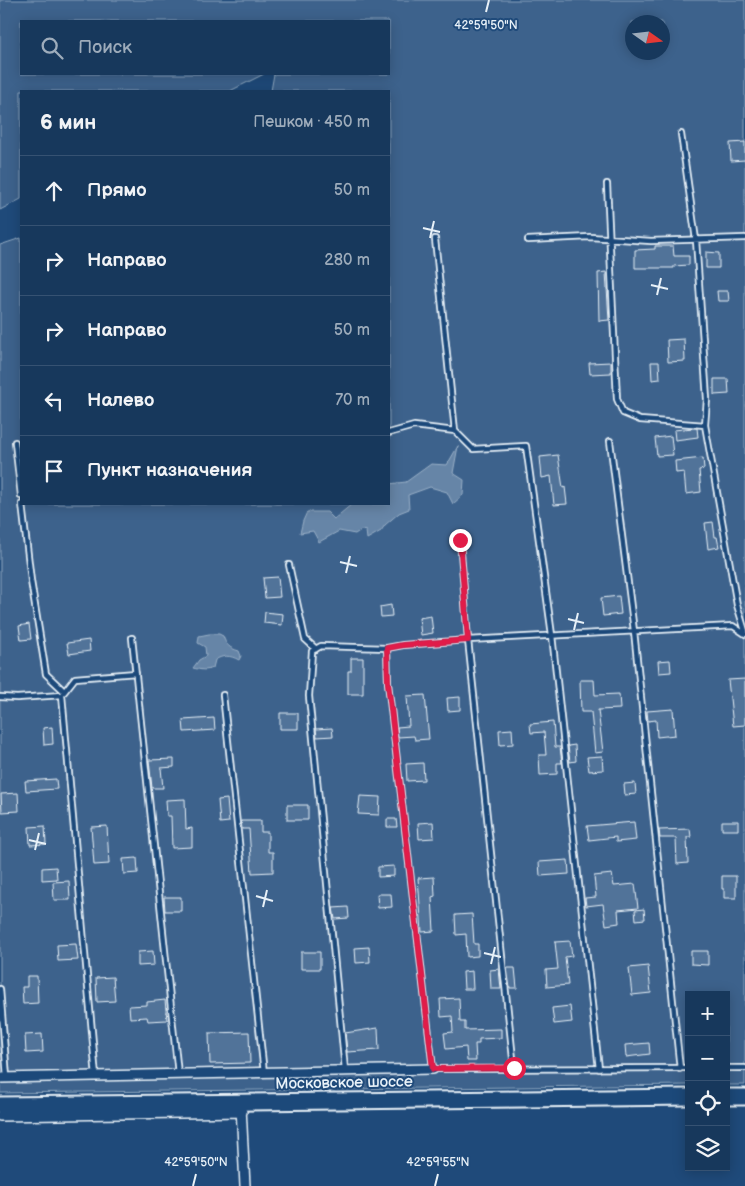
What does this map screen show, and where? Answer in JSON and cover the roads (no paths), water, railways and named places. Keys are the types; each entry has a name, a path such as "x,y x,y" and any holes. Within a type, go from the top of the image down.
{"highway":[{"name":"Московское шоссе","path":"0,1105 241,1107 685,1097"},
{"path":"730,1097 745,1097"}],"street":[{"path":"4,1078 433,1069"},
{"path":"0,1116 241,1107 245,1186"}],"lane":[{"path":"682,134 696,240 707,399 705,425 737,605 745,632"},
{"path":"607,184 617,399 622,413 640,420 705,425"},
{"path":"528,240 590,237 651,241 745,238"},
{"path":"435,240 455,431"},
{"path":"390,433 414,426 455,431 473,449 526,446 552,636 599,1069"},
{"path":"15,442 20,487"},
{"path":"610,442 634,631 680,1068"},
{"path":"22,505 31,581 46,674 63,693 96,1077"},
{"path":"460,540 468,640 514,1068"},
{"path":"289,565 305,639 316,649"},
{"path":"345,1072 309,696 312,651 321,646 387,648 468,640 733,626 745,632"},
{"path":"132,638 178,1074"},
{"path":"387,648 388,683 433,1069 685,1068"},
{"path":"0,697 17,698 63,693 75,678 136,673"},
{"path":"223,695 264,1073"},
{"path":"0,989 4,1078"},
{"path":"730,1068 745,1068"}]}
